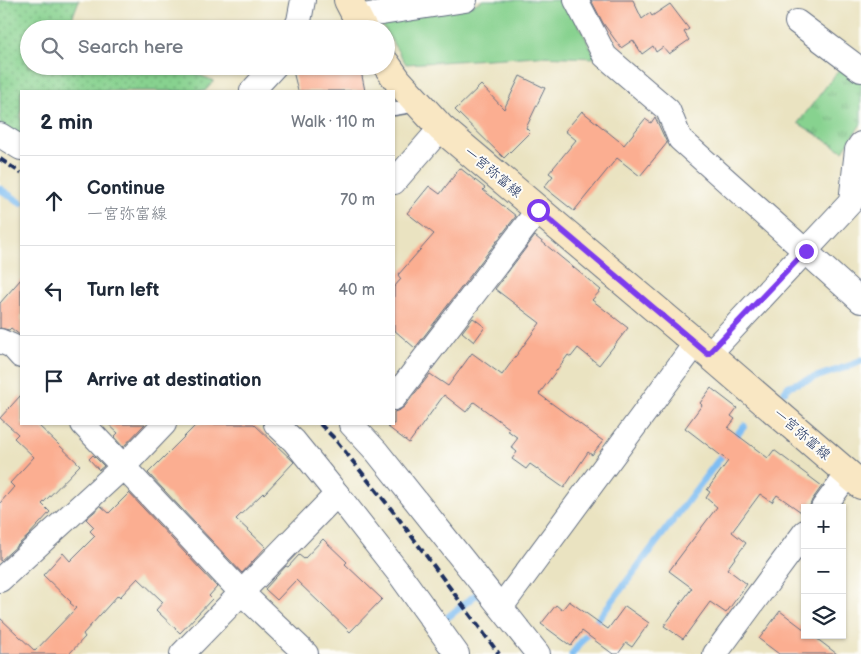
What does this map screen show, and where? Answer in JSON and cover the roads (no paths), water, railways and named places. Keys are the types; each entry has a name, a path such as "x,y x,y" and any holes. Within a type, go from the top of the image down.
{"main road":[{"name":"一宮弥富線","path":"394,75 398,81 407,107 441,128 854,479"}],"street":[{"path":"299,20 303,0"},
{"path":"356,15 465,0"},
{"path":"576,0 605,56 668,110 680,139 861,301"},
{"path":"797,22 861,70"},
{"path":"253,90 267,75"},
{"path":"395,181 441,128"},
{"path":"0,134 20,147"},
{"path":"501,607 702,349 806,251 851,202 857,150 861,144"},
{"path":"395,397 538,210"},
{"path":"0,341 12,346 20,355"},
{"path":"84,425 242,593 306,654"},
{"path":"0,580 123,467 163,425"},
{"path":"277,425 294,441 337,494 398,572 457,654"},
{"path":"363,428 377,452 538,654"},
{"path":"827,504 854,479"},
{"path":"182,654 337,494"},
{"path":"715,654 801,537"}],"waterway":[{"path":"0,189 20,202"},
{"path":"785,391 789,386 852,365 861,360"},
{"path":"732,441 744,426"},
{"path":"572,654 726,450"},
{"path":"443,621 478,593 481,597"}],"railway":[{"path":"0,159 20,172"},
{"path":"321,425 334,438 396,515 499,654"}]}
